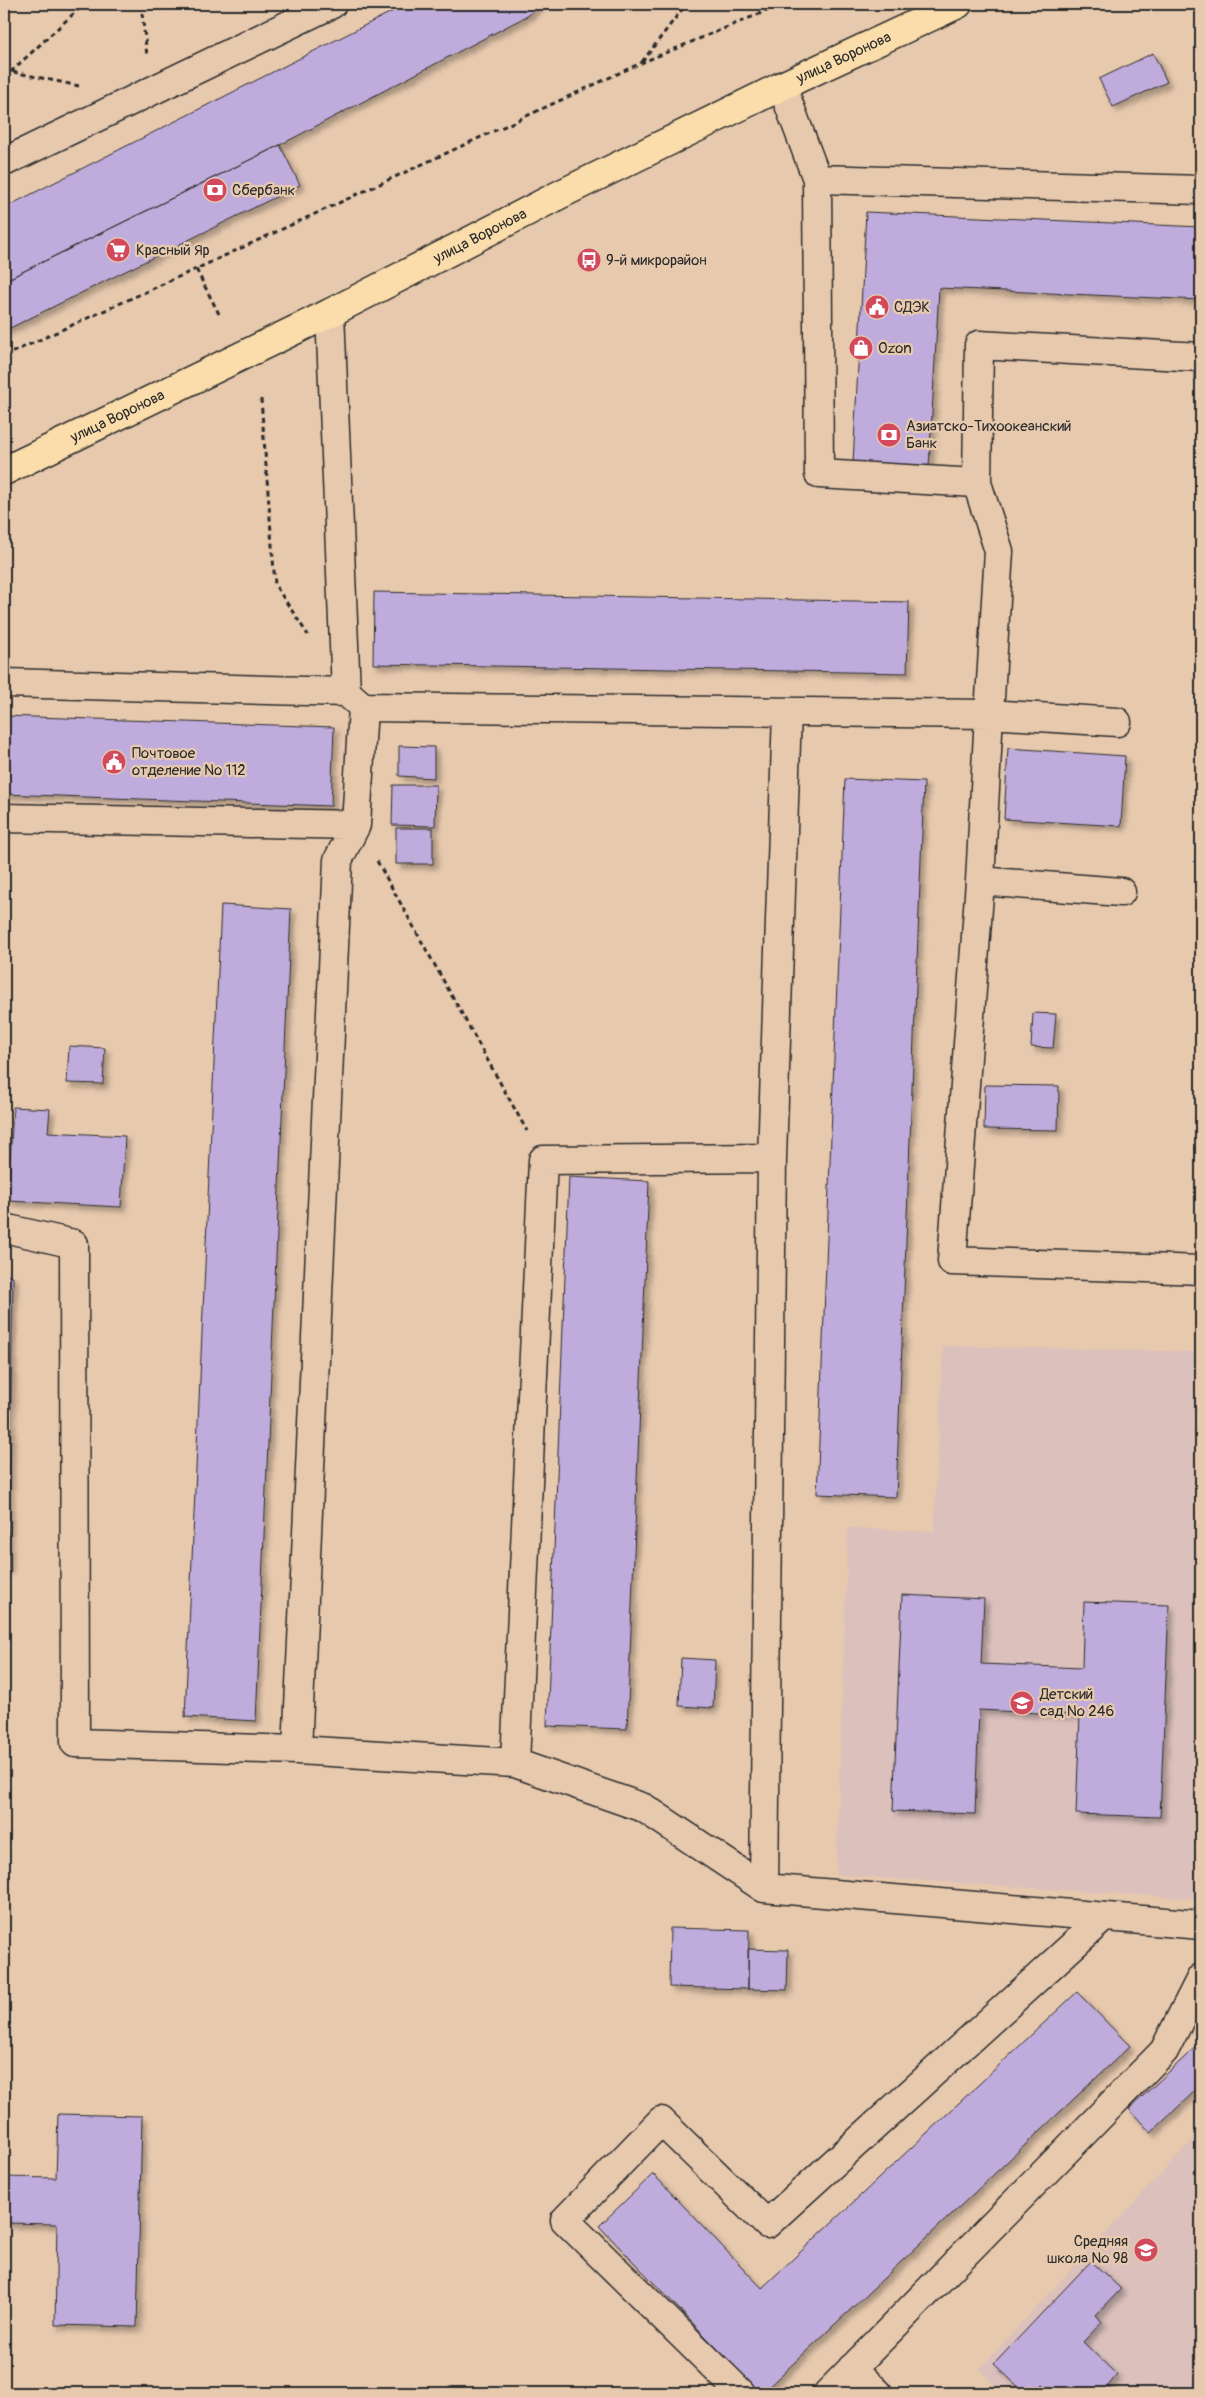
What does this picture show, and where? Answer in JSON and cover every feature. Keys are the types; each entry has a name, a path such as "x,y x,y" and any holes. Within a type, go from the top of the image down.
{"main road":[{"name":"улица Воронова","path":"4,471 330,313 561,194 782,86 958,4"}],"lane":[{"path":"4,162 332,4"},
{"path":"782,86 817,179 819,474 977,483"},
{"path":"817,179 1201,190"},
{"path":"297,1750 338,860 356,824 355,700 330,313"},
{"path":"1201,357 979,345 977,483 1000,551 980,881 952,1261 1201,1270"},
{"path":"4,683 355,700 787,712 989,714 1117,722"},
{"path":"764,1888 772,1158 787,712"},
{"path":"4,818 356,824"},
{"path":"980,881 1121,892"},
{"path":"515,1763 543,1160 772,1158"},
{"path":"4,1228 74,1244 75,1743 297,1750 515,1763 644,1808 764,1888 1201,1925"},
{"path":"741,2393 565,2220 660,2121 768,2224 1104,1918"},
{"path":"828,2393 1164,2051 1201,1978"},
{"path":"852,2368 878,2393"}],"path":[{"path":"4,78 84,4"},
{"path":"4,70 144,95 142,4"},
{"path":"641,63 686,4"},
{"path":"4,356 641,63 783,4"},
{"path":"196,269 219,314"},
{"path":"261,399 275,585 313,643"},
{"path":"356,824 543,1160"}],"shaded area":[{"name":"Детский сад № 246","path":"943,1346 1201,1352 1201,1899 836,1875 848,1528 934,1532"},
{"name":"Средняя школа № 98","path":"1201,2131 1201,2393 1001,2393 979,2369"}],"building":[{"path":"407,4 540,4 529,15 280,145 4,281 4,208"},
{"path":"1153,53 1167,82 1113,107 1099,79"},
{"path":"280,145 300,185 4,331 4,281"},
{"path":"866,212 1201,227 1201,300 939,288 929,467 853,463"},
{"path":"374,592 909,602 907,673 373,664"},
{"path":"4,716 334,727 331,806 4,794"},
{"path":"399,746 434,747 434,778 399,776"},
{"path":"1008,748 1125,756 1121,826 1004,819"},
{"path":"845,779 924,782 896,1497 817,1494"},
{"path":"393,785 436,785 435,826 392,825"},
{"path":"396,828 433,828 433,864 396,864"},
{"path":"221,905 291,909 256,1721 185,1717"},
{"path":"1033,1013 1056,1014 1053,1048 1031,1047"},
{"path":"69,1046 105,1048 103,1084 67,1083"},
{"path":"985,1085 1059,1086 1058,1130 984,1129"},
{"path":"13,1107 50,1109 48,1132 125,1136 121,1207 8,1201"},
{"path":"569,1177 649,1181 627,1729 547,1726"},
{"path":"4,1275 13,1276 8,1570 4,1570"},
{"path":"902,1595 984,1599 981,1664 1082,1668 1084,1602 1169,1605 1160,1817 1076,1814 1080,1715 979,1710 975,1814 893,1811"},
{"path":"681,1658 715,1660 713,1708 679,1706"},
{"path":"670,1928 749,1930 748,1989 669,1987"},
{"path":"748,1949 788,1950 787,1990 748,1989"},
{"path":"1077,1992 1130,2046 762,2393 599,2226 653,2174 762,2288"},
{"path":"1201,2042 1201,2085 1151,2133 1129,2109"},
{"path":"58,2114 142,2116 137,2327 55,2325 57,2224 4,2223 4,2177 56,2178"},
{"path":"1091,2261 1121,2289 1096,2315 1102,2322 1083,2342 1117,2375 1107,2387 1114,2393 1053,2393 1043,2384 1034,2393 1025,2393 994,2364"}],"place":[{"name":"Сбербанк","path":"215,190"},
{"name":"Красный Яр","path":"118,250"},
{"name":"9-й микрорайон","path":"589,260"},
{"name":"СДЭК","path":"877,307"},
{"name":"Ozon","path":"861,348"},
{"name":"Азиатско-Тихоокеанский Банк","path":"889,435"},
{"name":"Почтовое отделение № 112","path":"114,762"},
{"name":"Детский сад № 246","path":"1022,1703"},
{"name":"Средняя школа № 98","path":"1146,2250"}]}
